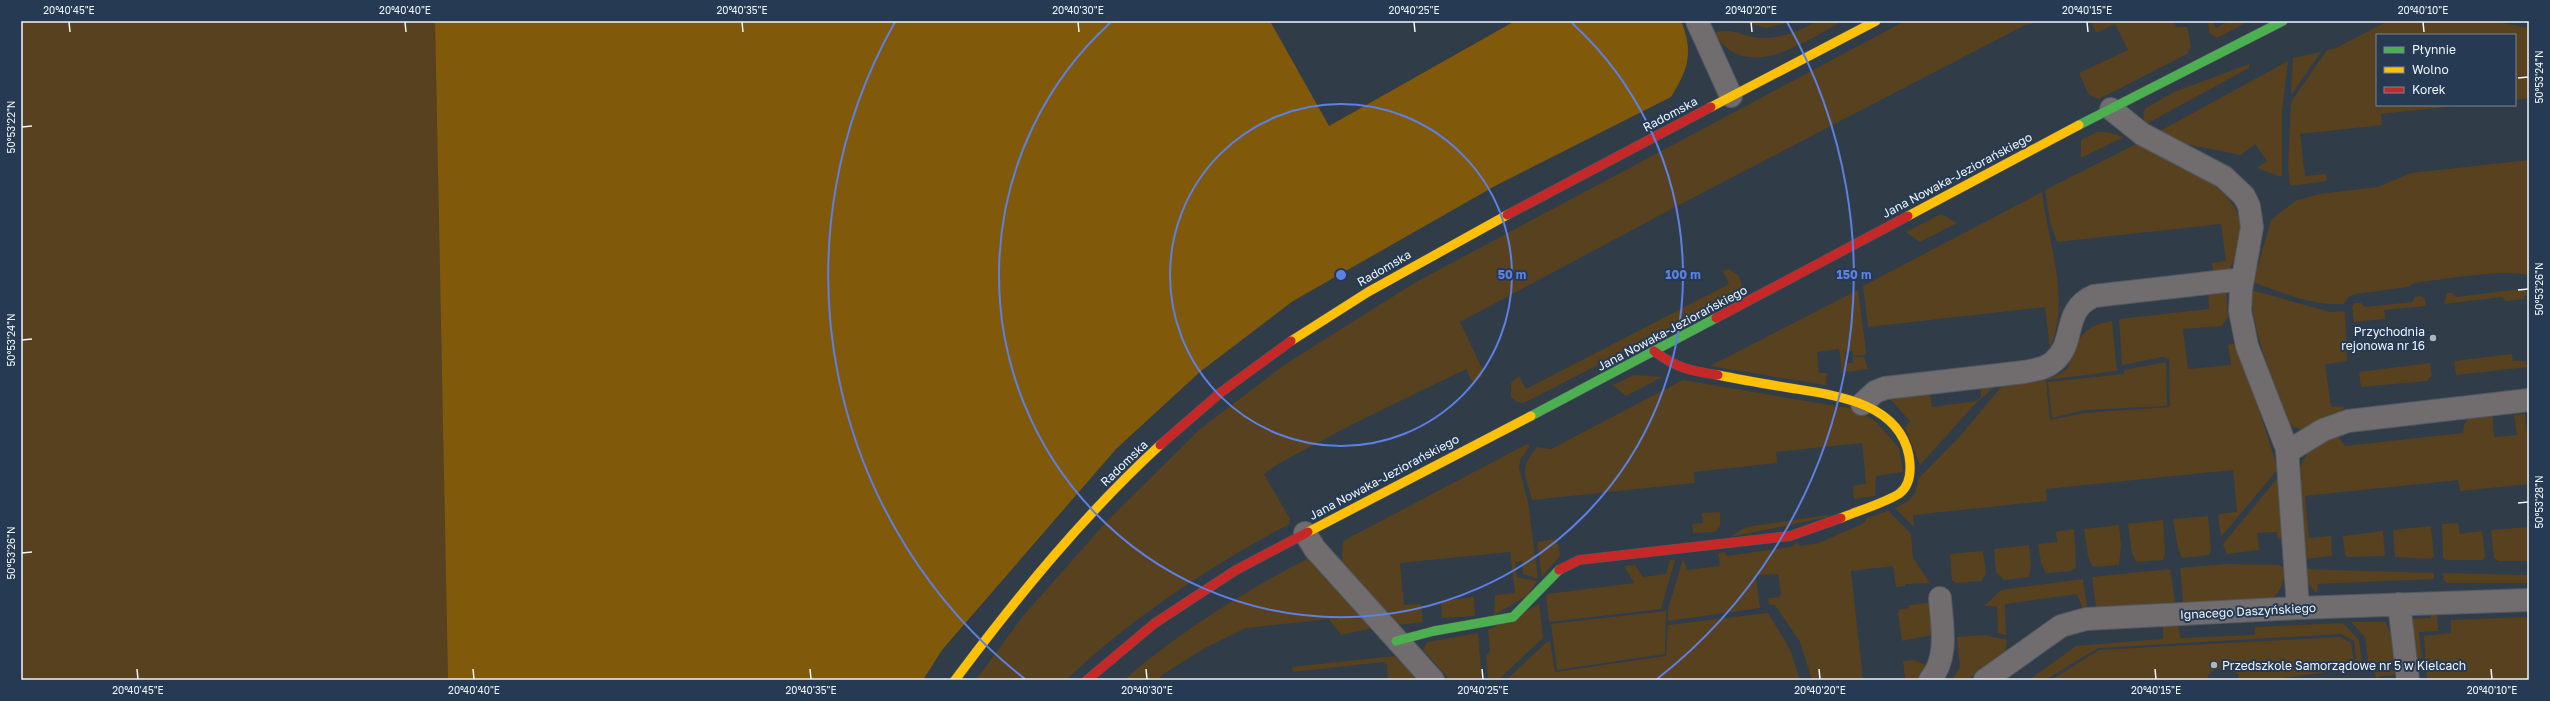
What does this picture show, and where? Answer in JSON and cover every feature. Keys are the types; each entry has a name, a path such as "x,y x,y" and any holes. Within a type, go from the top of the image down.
{"street":[{"path":"1696,21 1731,96"},
{"name":"Radomska","path":"955,680 1036,574 1106,496 1184,423 1275,351 1402,271 1731,96 1876,21"},
{"name":"Jana Nowaka-Jeziorańskiego","path":"1087,680 1133,640 1209,586 1304,533 1654,351 2111,109 2283,21"},
{"path":"2111,109 2142,134 2224,177 2244,196 2249,206 2252,227 2244,279 2239,300 2244,333 2287,452 2298,608"},
{"path":"1862,404 1875,392 1885,388 2024,372 2042,368 2053,362 2063,350 2076,310 2081,303 2094,296 2244,279"},
{"path":"1396,641 1434,631 1513,617 1566,564 1579,560 1790,536 1815,529 1900,493 1908,481 1911,471 1908,452 1893,425 1884,416 1862,404 1840,396 1686,370 1671,364 1654,351"},
{"path":"2287,452 2323,430 2348,421 2529,400"},
{"path":"1304,533 1315,549 1432,680"},
{"path":"1930,680 1938,669 1942,658 1940,598"},
{"name":"Ignacego Daszyńskiego","path":"1985,680 2061,626 2086,619 2298,608 2529,600"},
{"path":"2399,604 2408,680"}],"shaded area":[{"path":"21,21 435,21 448,680 21,680"},
{"path":"435,21 1270,21 1329,126 1515,21 1681,21 1685,32 1688,52 1682,78 1671,97 1495,186 1293,301 1201,371 1116,449 942,650 923,680 448,680"},
{"path":"1738,21 1794,21 1766,28"},
{"path":"1817,21 1843,21 1794,47 1777,54 1759,57 1743,56 1727,48 1714,33 1720,31 1732,31 1754,37 1768,38 1783,36"},
{"path":"1905,21 2037,21 2028,25 2027,24 1679,205 1460,322 1482,368 1482,377 1472,382 1466,369 1353,424 1278,464 1264,474 1290,519 1289,524 1229,558 1172,595 1118,635 1066,680 976,680 1023,616 1107,521 1200,429 1284,365 1416,282"},
{"path":"2091,21 2174,21 2176,27 2187,27 2191,46 2187,54 2099,99 2089,95 2079,73 2128,50 2115,24 2096,33"},
{"path":"2208,21 2213,21 2216,28 2229,21 2249,21 2217,38 2209,33"},
{"path":"2388,21 2493,21 2529,28 2529,98 2516,100 2516,34 2376,34 2376,106 2457,106 2381,114 2382,125 2300,134 2305,176 2326,174 2327,181 2290,186 2288,165 2291,102 2327,50 2336,48"},
{"path":"2321,52 2291,95 2293,58"},
{"path":"2288,61 2282,111 2282,177 2257,168 2267,161 2255,144 2241,155 2181,143 2158,132"},
{"path":"2249,64 2249,68 2146,124 2143,116 2146,108 2174,92"},
{"path":"2097,132 2107,132 2124,137 2081,158 2081,140"},
{"path":"2138,143 2200,175 2219,189 2233,205 2241,223 2240,244 2229,269 2213,271 2212,263 2226,261 2221,224 2057,242 2050,222 2045,190"},
{"path":"2529,160 2529,275 2517,273 2488,274 2414,283 2408,287 2356,294 2348,297 2344,304 2309,301 2253,282 2271,220 2295,201 2319,194 2378,187 2411,173"},
{"path":"2042,192 2053,251 2058,291 2056,330 2050,348 2045,307 1868,327 1863,286"},
{"path":"1941,214 1957,223 1920,242 1906,232"},
{"path":"1729,269 1739,276 1742,288 1737,293 1524,403 1517,402 1511,397 1511,383 1519,376 1526,389 1729,284 1723,271"},
{"path":"2520,289 2526,290 2527,295 2524,296 2524,299 2506,301 2502,297 2444,304 2447,293 2453,293 2456,297"},
{"path":"1858,290 1866,351 1865,355 1853,356 1852,351 1845,352 1846,363 1853,363 1853,357 1864,357 1868,369 1838,373 1842,371 1839,349 1817,352 1819,373 1827,373 1826,385 1710,366"},
{"path":"2208,290 2226,290 2228,317 2222,326 2183,329 2188,369 2231,365 2228,345 2237,343 2278,469 2221,537 2218,514 2237,512 2233,470 2046,489 2047,501 1913,515 1914,527 1895,508 1907,502 1915,493 1919,478 1961,435 2002,386 2035,382 2051,378 2059,374 2067,368 2077,342 2086,332 2097,325 2112,321 2117,371 2046,380 2050,420 2084,413 2170,407 2169,359 2163,357 2122,365 2119,319 2209,309"},
{"path":"2251,290 2330,312 2345,311 2347,361 2325,364 2331,407 2343,406 2344,408 2328,420 2305,431 2291,426 2265,360 2255,325"},
{"path":"2421,296 2425,300 2426,306 2384,310 2385,319 2354,322 2352,307 2354,303 2361,303 2365,307 2412,302 2415,297"},
{"path":"2512,354 2513,361 2525,361 2528,367 2456,375 2454,361"},
{"path":"2166,362 2167,406 2084,410 2052,418 2048,382 2124,374 2124,370"},
{"path":"2430,363 2432,375 2427,381 2361,387 2359,372"},
{"path":"1634,375 1662,377 1626,396 1613,385"},
{"path":"1683,380 1859,410 1877,423 1899,448 1903,472 1876,476 1875,496 1854,499 1853,486 1866,484 1862,443 1776,452 1777,463 1694,472 1695,483 1532,500 1526,478 1525,467 1527,461 1537,447 1551,449"},
{"path":"1995,386 1974,405 1920,465 1905,427 1910,421 1890,399 1895,395 1930,393 1932,407 1977,401 1981,397 1981,388"},
{"path":"2492,413 2494,437 2517,435 2514,415 2525,414 2527,433 2529,433 2529,484 2460,491 2458,480 2305,496 2309,538 2331,536 2332,556 2306,559 2302,555 2299,470 2305,457 2314,445 2335,433 2345,446 2463,433 2464,424 2473,414"},
{"path":"1527,444 1530,446 1520,460 1519,468 1528,502 1538,579 1523,574 1522,561 1515,562 1517,577 1537,581 1528,595 1494,615 1495,595 1515,593 1510,552 1400,563 1404,605 1421,604 1423,622 1398,625 1342,561 1343,541"},
{"path":"2280,475 2283,537 2278,540 2277,532 2257,533 2259,550 2227,554 2223,544"},
{"path":"1888,511 1911,534 1913,558 1930,583 1905,584 1905,586 1896,587 1893,566 1851,571 1863,680 1812,680 1800,642 1775,605 1769,604 1768,598 1779,597 1781,594 1778,574 1759,575 1756,578 1760,608 1668,621 1668,609 1683,559 1687,570 1720,566 1718,553 1725,552 1727,556 1791,547 1797,542 1800,546 1819,543 1864,523 1867,518"},
{"path":"1720,512 1720,526 1715,532 1693,533 1692,524 1703,523 1702,513"},
{"path":"1829,515 1828,517 1730,537 1746,527"},
{"path":"2208,516 2211,548 2209,555 2182,558 2178,548 2173,519"},
{"path":"2163,520 2165,553 2163,560 2136,562 2132,552 2128,524"},
{"path":"2458,523 2460,534 2482,531 2485,556 2483,560 2446,560 2443,557 2442,524"},
{"path":"2119,525 2121,545 2119,565 2093,567 2088,557 2084,529"},
{"path":"2431,526 2434,556 2431,559 2395,557 2393,530"},
{"path":"2529,527 2529,561 2498,561 2494,558 2491,530"},
{"path":"2074,529 2076,568 2070,571 2046,573 2041,563 2038,544 2057,542 2056,532"},
{"path":"2383,531 2385,556 2348,557 2345,554 2343,536"},
{"path":"1557,539 1560,556 1542,577 1537,542"},
{"path":"2029,545 2031,566 2029,577 2004,580 1996,572 1994,549"},
{"path":"1983,551 1986,574 1981,581 1956,583 1952,580 1950,554"},
{"path":"1309,558 1368,624 1369,629 1341,635 1329,619 1246,628 1205,648 1165,673 1157,680 1124,680 1168,645 1213,613"},
{"path":"1670,560 1675,560 1661,609 1549,622 1546,596 1548,594 1634,583 1624,566 1635,565 1643,577 1666,574"},
{"path":"2226,564 2278,565 2285,568 2280,589 2271,599 2183,602 2180,568"},
{"path":"2170,569 2175,602 2096,608 2092,577"},
{"path":"2306,569 2434,573 2434,579 2318,584 2317,592 2315,592 2307,582"},
{"path":"2443,573 2529,575 2529,583 2447,583 2443,579"},
{"path":"2083,579 2087,608 2083,609 2077,594 2005,604 2006,635 1998,633 1997,606 1984,606 2001,590"},
{"path":"1474,597 1475,616 1442,618 1441,601"},
{"path":"1929,603 1932,635 1902,641 1898,610 1909,608 1909,605"},
{"path":"1539,604 1543,638 1498,680 1488,680 1486,656 1490,651 1488,630"},
{"path":"1666,611 1665,654 1557,670 1551,624"},
{"path":"2437,612 2438,631 2419,632 2422,658 2414,658 2411,619 2431,618 2430,613"},
{"path":"1768,613 1790,649 1800,680 1506,680 1547,642 1550,641 1555,672 1666,656 1668,625"},
{"path":"2529,618 2529,680 2427,680 2424,636 2451,633 2451,620"},
{"path":"2351,622 2385,622 2390,632 2395,663 2373,666 2368,661 2365,637"},
{"path":"2175,623 2179,628 2180,638 2255,635 2255,627 2343,623 2359,640 2362,663 2365,667 2357,667 2354,641 2341,634 2098,648 2045,680 2029,680 2076,646 2163,639 2163,629 2165,624"},
{"path":"1478,633 1482,680 1450,680 1423,650 1427,642"},
{"path":"1985,635 2007,640 2005,653 1967,680 1952,680 1960,667 1957,637"},
{"name":"Przedszkole Samorządowe nr 5 w Kielcach","path":"2340,637 2351,643 2355,668 2269,680 2239,680 2238,674 2231,670 2219,669 2208,675 2208,680 2051,680 2099,650"},
{"path":"1395,656 1420,680 1388,680 1387,665 1384,662 1293,672 1292,667"},
{"path":"1914,660 1932,668 1922,680 1891,680 1905,678 1903,661"},
{"path":"2396,670 2395,675 2379,676 2379,680 2376,680 2375,672"}],"traffic: fast":[{"path":"2079,125 2283,21"},
{"path":"1531,416 1716,318"},
{"path":"1396,641 1434,631 1513,617 1559,570"}],"traffic: slow":[{"path":"1711,107 1876,21"},
{"path":"1908,216 2079,125"},
{"path":"1291,341 1368,292 1507,215"},
{"path":"1718,375 1844,398 1862,404 1879,413 1892,424 1903,438 1909,456 1910,471 1908,481 1904,489 1900,493 1881,503 1841,518"},
{"path":"1308,532 1531,416"},
{"path":"955,680 1002,618 1052,558 1104,500 1160,445"}],"traffic: jam":[{"path":"1507,215 1711,107"},
{"path":"1716,318 1908,216"},
{"path":"1160,445 1220,393 1291,341"},
{"path":"1654,351 1669,361 1684,368 1718,375"},
{"path":"1559,570 1579,560 1790,536 1841,518"},
{"path":"1087,680 1155,623 1236,570 1308,532"}],"place":[{"name":"Przychodnia rejonowa nr 16","path":"2433,338"},
{"name":"Przedszkole Samorządowe nr 5 w Kielcach","path":"2214,665"}]}
